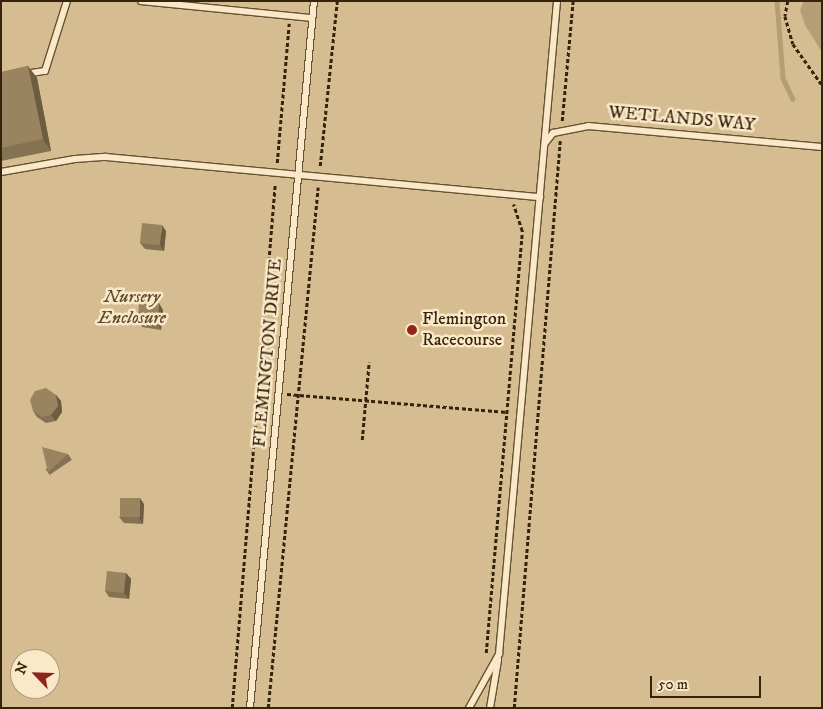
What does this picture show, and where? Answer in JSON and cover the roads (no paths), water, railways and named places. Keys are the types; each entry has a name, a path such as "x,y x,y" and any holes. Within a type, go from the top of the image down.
{"lane":[{"path":"13,76 45,71 67,1"},
{"path":"141,1 312,18"},
{"name":"FLEMINGTON DRIVE","path":"250,708 314,1"},
{"path":"490,708 499,654 557,1"},
{"name":"WETLANDS WAY","path":"544,143 553,133 588,126 822,147"},
{"path":"1,172 75,159 106,157 540,197"},
{"path":"471,705 499,654"}],"waterway":[{"path":"777,1 783,78 793,99"}],"place":[{"name":"Flemington Racecourse","path":"412,330"}],"park label":[{"name":"Nursery Enclosure","path":"132,308"}]}
